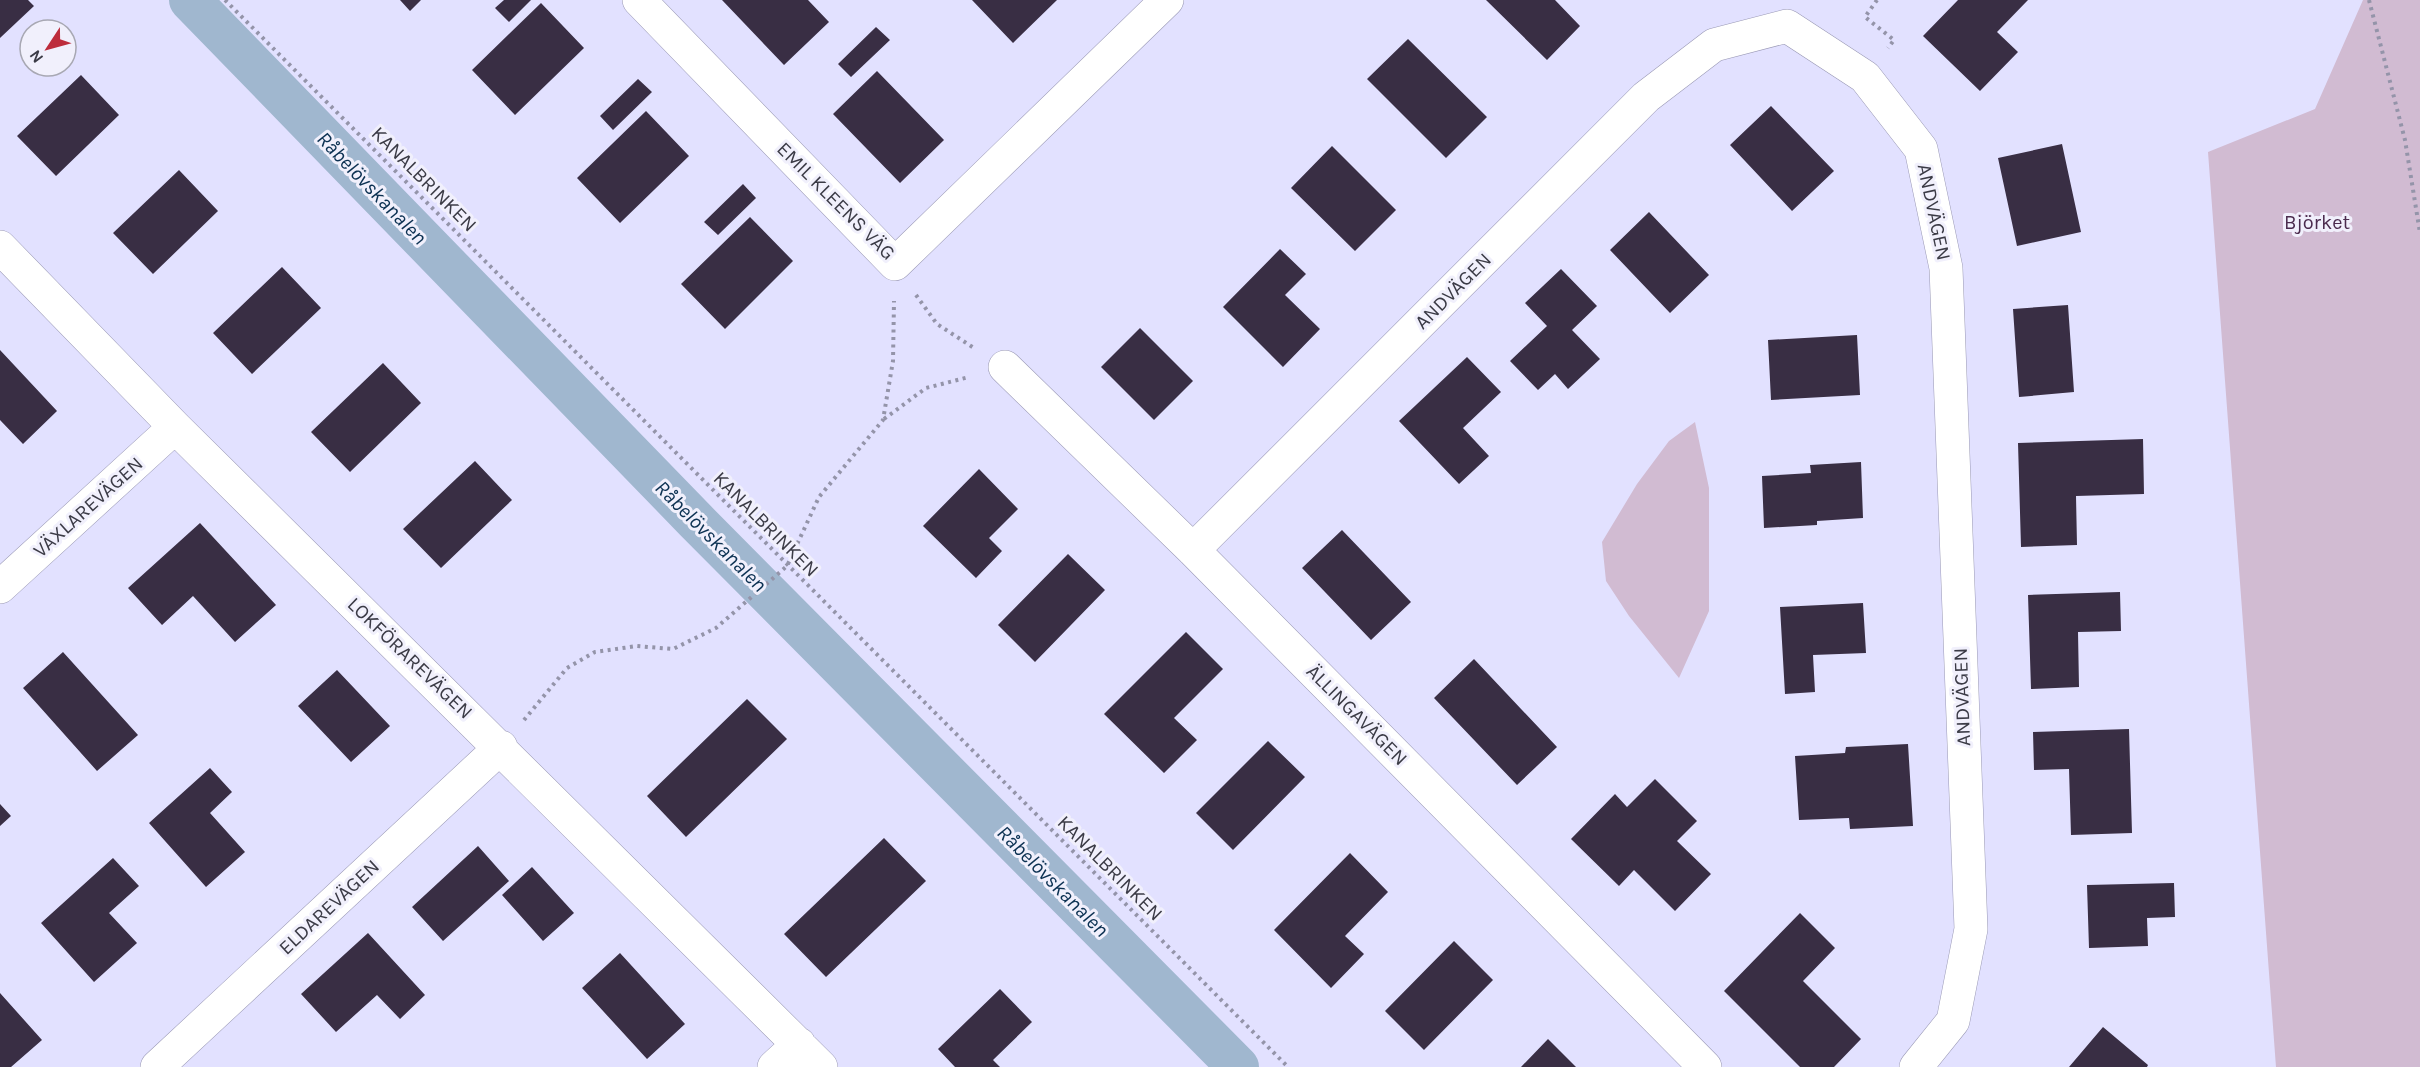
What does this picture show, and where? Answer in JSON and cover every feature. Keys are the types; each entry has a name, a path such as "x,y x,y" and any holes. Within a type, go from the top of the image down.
{"street":[{"name":"EMIL KLEENS VÄG","path":"639,0 895,264 1167,0"},
{"name":"ANDVÄGEN","path":"1193,550 1646,97 1714,45 1787,26 1865,77 1921,149 1946,268 1971,929 1953,1021 1916,1067"},
{"name":"LOKFÖRAREVÄGEN","path":"0,247 175,427 501,747 821,1067"},
{"name":"ÄLLINGAVÄGEN","path":"1005,367 1193,550 1705,1067"},
{"name":"VÄXLAREVÄGEN","path":"0,588 175,427"},
{"name":"ELDAREVÄGEN","path":"157,1067 501,747"},
{"path":"774,1067 799,1044"}],"path":[{"name":"KANALBRINKEN","path":"225,0 1288,1067"},
{"path":"2369,0 2405,140 2420,233"},
{"path":"883,420 893,361 895,264"},
{"path":"895,264 937,324 1005,367"},
{"path":"501,747 567,668 595,652 637,646 673,649 716,628 787,566 819,496 883,420 926,388 1005,367"}],"green space":[{"name":"Björket","path":"2363,0 2420,0 2420,1067 2276,1067 2208,152 2315,109"},
{"path":"1695,422 1709,488 1709,611 1679,678 1629,616 1606,581 1602,542 1637,484 1669,441"}],"building":[{"path":"0,0 28,0 34,6 21,18 18,18 18,21 0,38"},
{"path":"400,0 421,0 410,11"},
{"path":"504,0 531,0 509,22 495,8"},
{"path":"722,0 808,0 829,22 784,65"},
{"path":"972,0 1057,0 1013,43"},
{"path":"1486,0 1555,0 1580,26 1547,60"},
{"path":"1958,0 2028,0 1997,32 2018,52 1980,91 1923,36"},
{"path":"541,3 584,48 515,115 472,70"},
{"path":"876,27 890,40 851,77 838,64"},
{"path":"1408,39 1487,117 1446,158 1367,79"},
{"path":"877,71 944,140 900,183 833,114"},
{"path":"81,75 119,115 56,176 17,136"},
{"path":"638,79 652,92 613,130 600,116"},
{"path":"1771,106 1834,171 1792,211 1730,145"},
{"path":"646,111 689,156 620,223 577,178"},
{"path":"2062,144 2081,232 2017,246 1998,158"},
{"path":"1332,146 1396,210 1355,251 1291,188"},
{"path":"179,170 218,211 153,274 113,233"},
{"path":"743,184 756,198 718,235 704,222"},
{"path":"1649,212 1709,275 1670,313 1610,250"},
{"path":"750,217 793,261 725,329 681,284"},
{"path":"1280,249 1306,274 1285,295 1320,329 1283,367 1223,307"},
{"path":"282,267 321,308 252,374 213,333"},
{"path":"1561,269 1597,306 1572,330 1600,359 1568,389 1555,374 1538,390 1510,361 1547,326 1525,303"},
{"path":"2068,305 2074,392 2019,397 2013,309"},
{"path":"1140,328 1193,381 1154,420 1101,367"},
{"path":"1857,335 1860,395 1771,400 1768,340"},
{"path":"0,350 57,411 23,444 0,420"},
{"path":"1467,357 1501,392 1463,428 1489,456 1459,484 1399,421"},
{"path":"383,363 421,403 350,472 311,432"},
{"path":"2143,439 2144,494 2076,496 2077,545 2021,547 2018,443"},
{"path":"475,461 512,500 441,568 403,529"},
{"path":"1861,462 1863,518 1817,521 1817,525 1764,528 1762,476 1811,473 1810,465"},
{"path":"979,469 1018,509 989,538 1002,551 976,578 923,526"},
{"path":"200,523 276,605 235,642 193,596 162,625 128,588"},
{"path":"1342,530 1411,602 1371,640 1302,568"},
{"path":"1068,554 1105,590 1035,662 998,625"},
{"path":"2120,592 2121,631 2078,632 2079,687 2031,689 2028,595"},
{"path":"1863,603 1866,653 1813,655 1815,692 1785,694 1780,607"},
{"path":"1186,632 1223,669 1174,718 1197,740 1164,773 1104,714"},
{"path":"63,652 138,735 97,771 23,688"},
{"path":"1474,659 1557,747 1517,785 1434,698"},
{"path":"337,670 390,726 351,762 298,706"},
{"path":"747,699 787,739 686,837 647,796"},
{"path":"2129,729 2132,833 2071,835 2069,769 2034,770 2033,732"},
{"path":"1268,741 1305,777 1233,850 1196,813"},
{"path":"1908,744 1913,826 1850,829 1849,818 1799,820 1795,756 1845,753 1846,747"},
{"path":"210,768 232,792 210,813 245,852 206,887 149,823"},
{"path":"1655,779 1697,821 1677,841 1711,874 1675,911 1634,870 1619,886 1571,839 1615,794 1627,807"},
{"path":"0,804 11,816 0,826"},
{"path":"884,838 926,881 826,977 784,934"},
{"path":"478,846 509,881 443,941 412,907"},
{"path":"1350,853 1388,892 1345,936 1364,954 1331,988 1274,930"},
{"path":"113,858 139,886 109,913 137,943 94,982 41,923"},
{"path":"532,867 574,913 543,941 502,895"},
{"path":"2174,883 2175,917 2147,918 2148,946 2089,948 2087,885"},
{"path":"1800,913 1835,948 1803,981 1861,1039 1834,1067 1800,1067 1724,991"},
{"path":"368,933 425,995 400,1019 377,995 336,1032 301,994"},
{"path":"1454,941 1493,980 1424,1050 1385,1011"},
{"path":"620,953 685,1024 647,1059 582,988"},
{"path":"1000,989 1032,1022 993,1060 1000,1067 955,1067 938,1049"},
{"path":"0,993 42,1040 11,1067 0,1067"},
{"path":"2103,1027 2148,1065 2147,1067 2069,1067"},
{"path":"1548,1039 1576,1067 1521,1067"}],"waterway":[{"name":"Råbelövskanalen","path":"190,0 696,521 1238,1067"}]}
